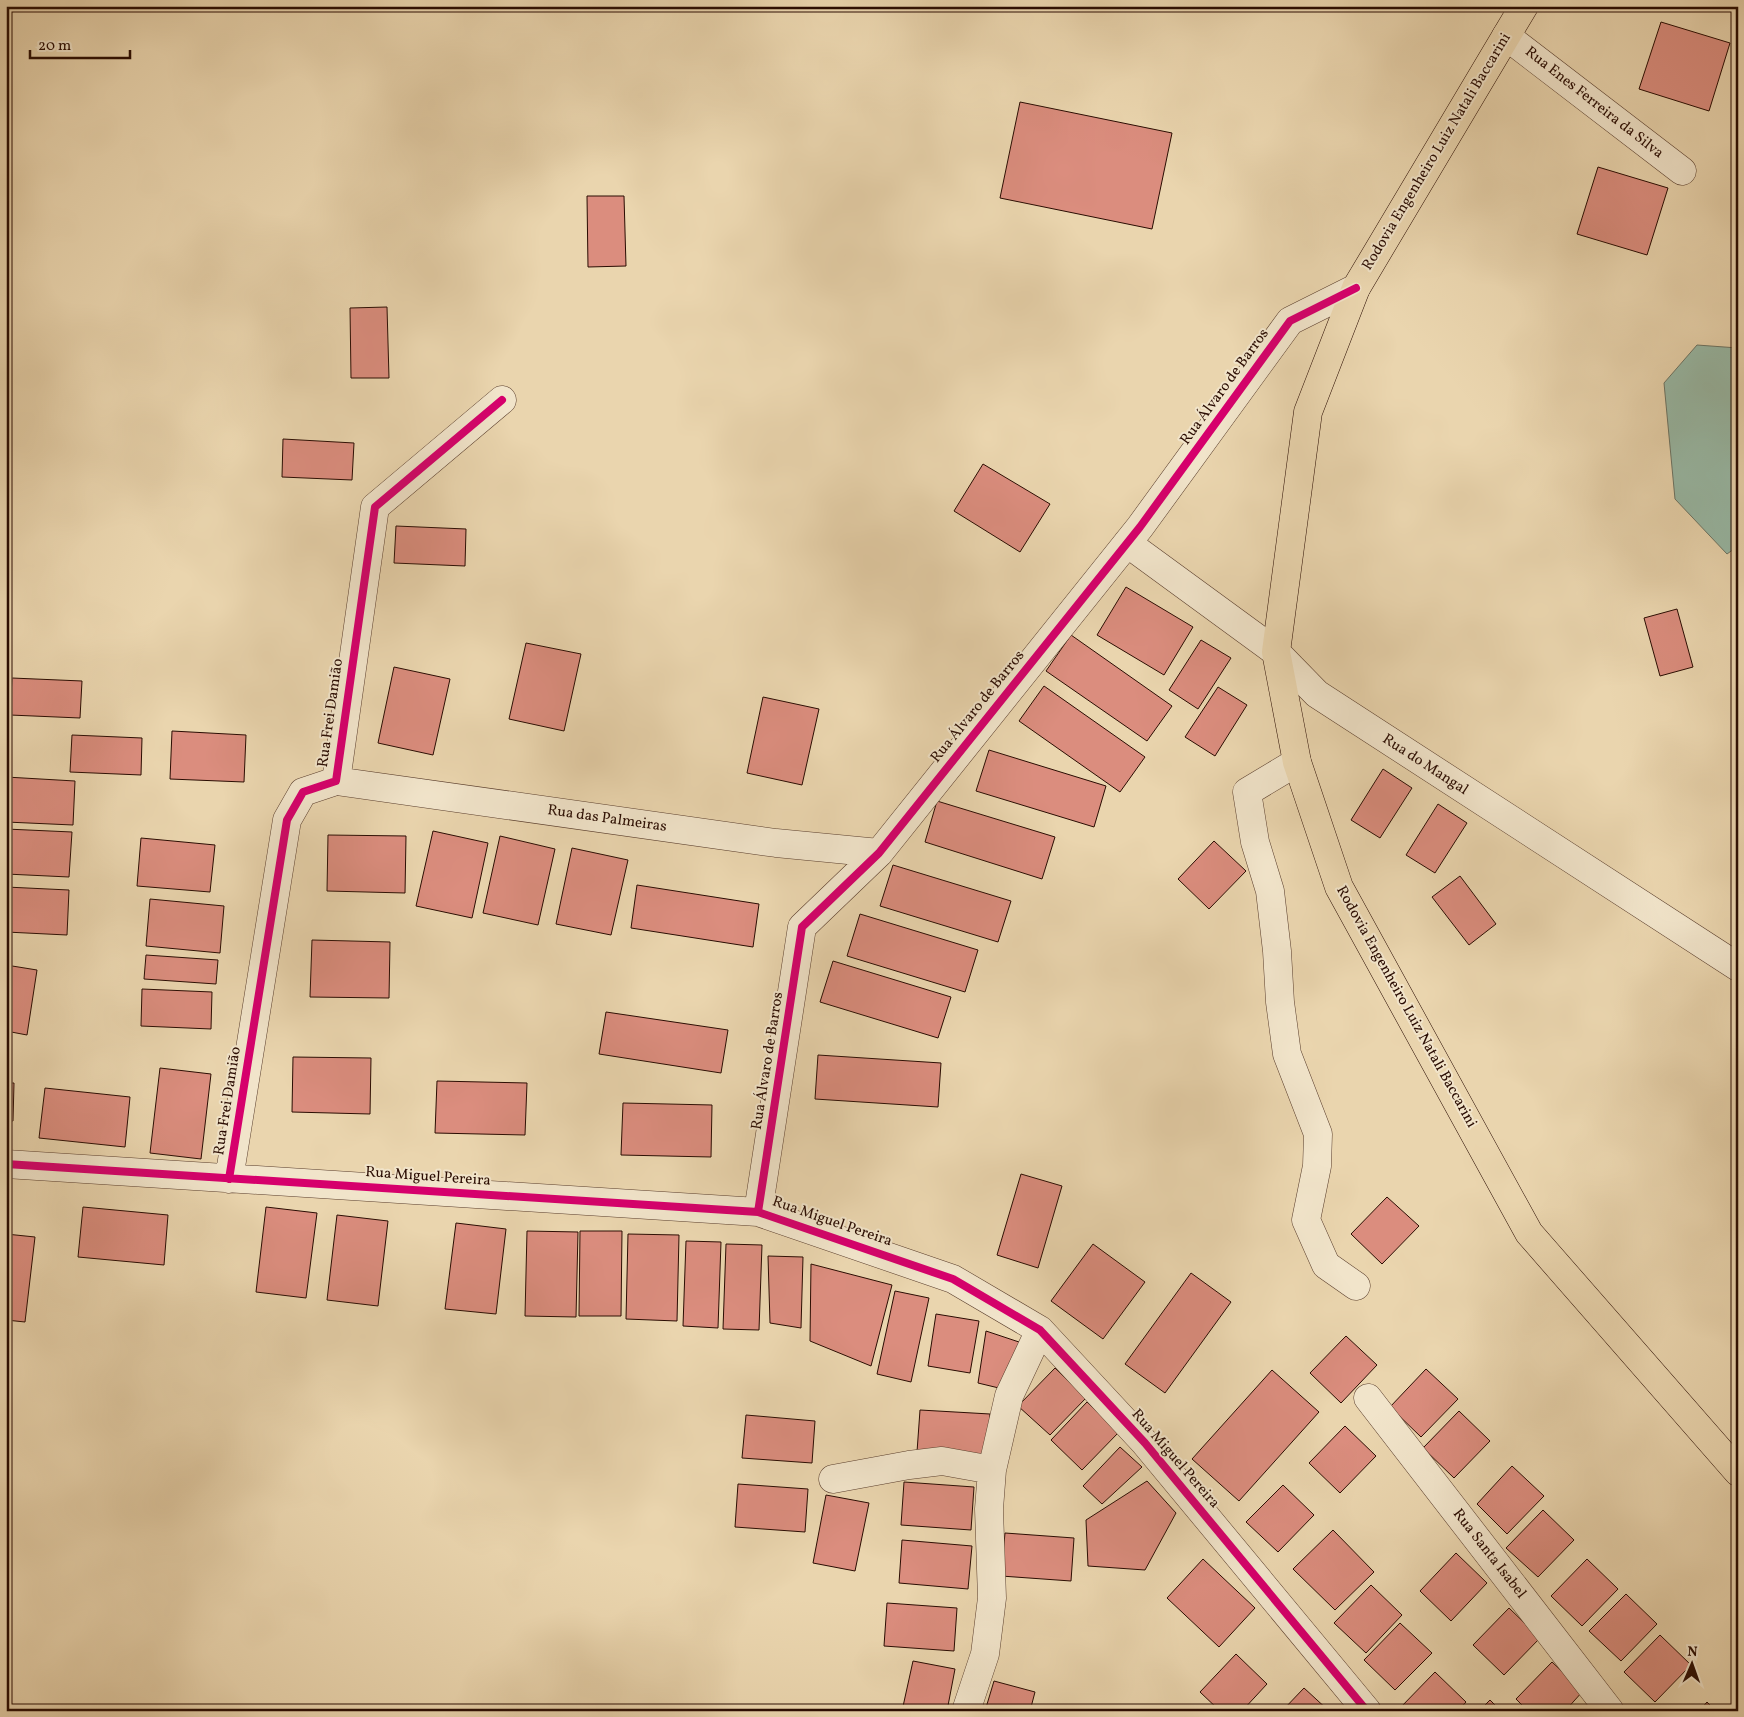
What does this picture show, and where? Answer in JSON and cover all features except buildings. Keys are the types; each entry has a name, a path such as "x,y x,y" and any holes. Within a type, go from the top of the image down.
{"main road":[{"name":"Rodovia Engenheiro Luiz Natali Baccarini","path":"1524,6 1356,288 1308,412 1276,652 1298,762 1339,887 1529,1233 1738,1472"}],"street":[{"name":"Rua Enes Ferreira da Silva","path":"1506,36 1682,170"},
{"name":"Rua Álvaro de Barros","path":"758,1212 802,927 879,853 1127,543 1290,321 1356,288"},
{"name":"Rua Frei Damião","path":"229,1179 287,820 303,792 336,781 375,507 502,400"},
{"name":"Rua do Mangal","path":"1127,543 1276,652 1317,694 1738,967"},
{"path":"1298,762 1247,792 1256,842 1270,891 1280,1002 1287,1054 1318,1134 1317,1166 1306,1220 1326,1265 1356,1286"},
{"name":"Rua das Palmeiras","path":"336,781 776,843 879,853"},
{"name":"Rua Miguel Pereira","path":"6,1164 758,1212 953,1279 1040,1330 1145,1443 1367,1711"},
{"path":"966,1711 985,1654 992,1598 989,1508 992,1470 1009,1396 1040,1330"},
{"name":"Rua Santa Isabel","path":"1368,1398 1610,1711"},
{"path":"833,1479 909,1465 942,1462 992,1470"}],"shaded area":[{"path":"1697,345 1738,348 1738,546 1727,554 1675,499 1664,383"}],"waterway":[{"path":"6,11 14,6"}],"cycle path":[{"path":"758,1212 802,927 879,853 1140,527 1290,321 1356,288"},
{"path":"229,1179 287,820 303,792 336,781 375,507 502,400"},
{"path":"6,1164 758,1212 953,1279 1040,1330 1145,1443 1367,1711"}]}
